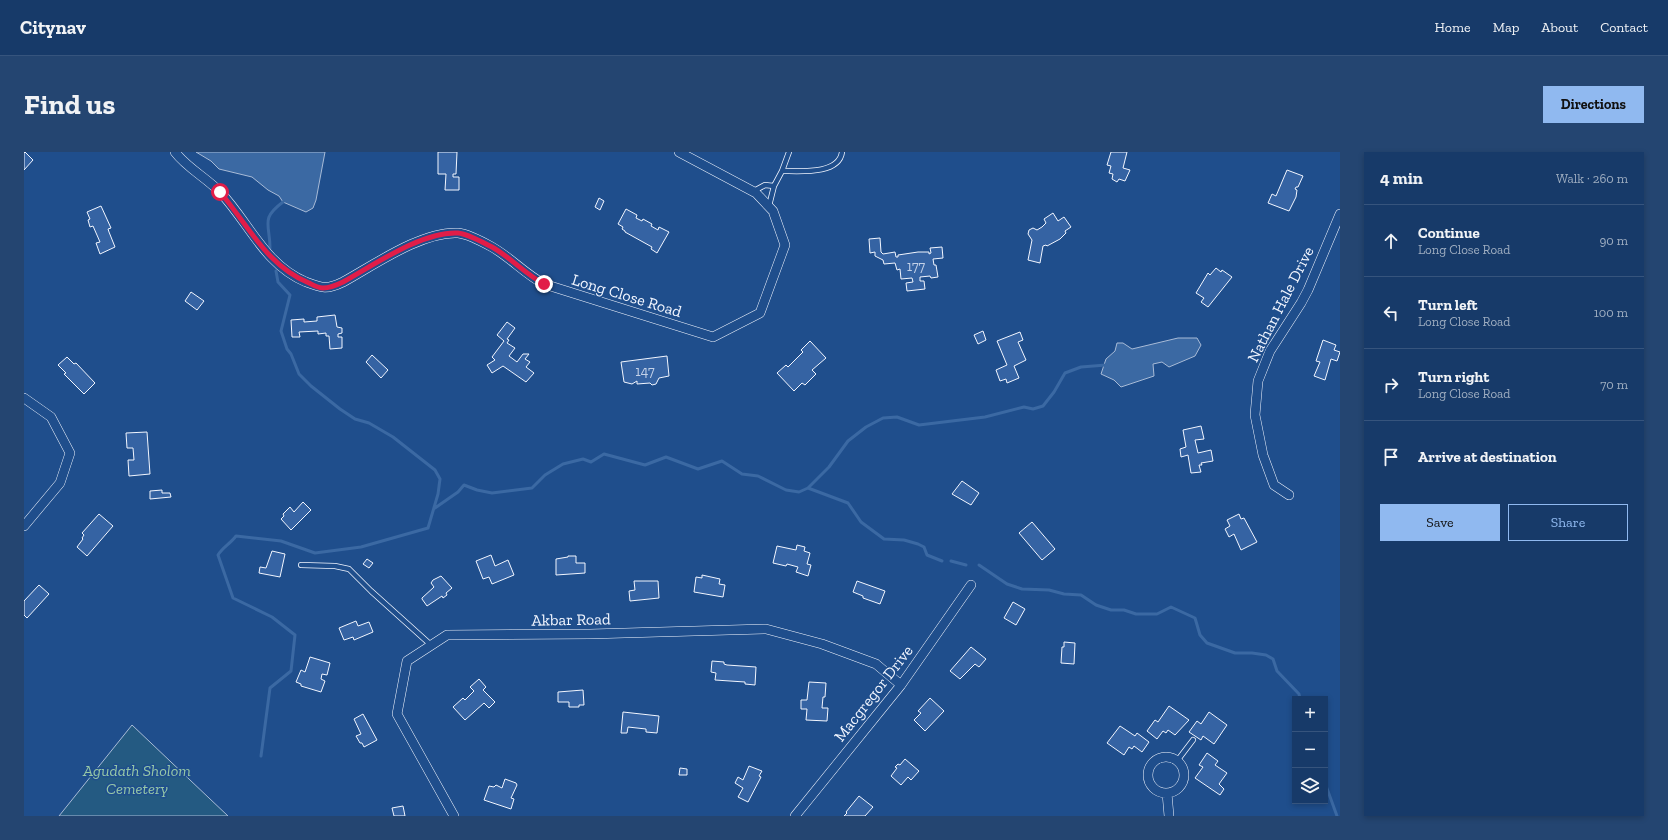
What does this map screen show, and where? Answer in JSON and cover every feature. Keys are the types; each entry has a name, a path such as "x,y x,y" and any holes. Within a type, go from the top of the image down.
{"street":[{"name":"Long Close Road","path":"176,152 182,160 203,176 220,192 233,207 264,250 282,268 296,278 321,288 333,287 420,240 440,234 459,233 493,247 532,277 544,284 713,337 760,313 785,245 772,211 754,191 679,152"},
{"name":"Nathan Hale Drive","path":"1289,495 1274,485 1263,455 1255,415 1258,381 1270,351 1308,290 1340,214"},
{"path":"24,398 50,417 70,453 60,483 24,526"},
{"name":"Macgregor Drive","path":"795,816 901,685 972,585"},
{"name":"Akbar Road","path":"454,816 397,714 407,661 447,635 590,634 766,629 822,644 876,664 901,685"},
{"path":"1168,758 1177,761 1184,772 1183,782 1177,790 1168,793 1161,792 1153,787 1149,779 1151,766 1158,760 1168,758"},
{"path":"1168,793 1170,816"}],"lane":[{"path":"768,206 774,186 782,171 789,152"},
{"path":"782,171 816,171 826,169 839,160 842,152"},
{"path":"754,191 765,185 774,186"},
{"path":"301,565 335,566 349,570 371,592 431,645"},
{"path":"1177,761 1193,740"}],"green space":[{"name":"Agudath Sholom Cemetery","path":"132,725 228,816 59,816"}],"shaded area":[{"path":"196,152 325,152 316,200 313,208 306,212 283,202 279,196 268,190 252,177 219,169 211,161"},
{"path":"1178,338 1197,338 1201,345 1195,356 1169,367 1162,362 1153,364 1154,376 1121,387 1114,380 1101,374 1106,359 1115,351 1117,343 1123,343 1132,349"}],"building":[{"path":"25,152 33,160 24,170 24,153"},
{"path":"438,152 457,152 456,174 453,174 453,177 459,177 459,190 445,190 446,174 438,174"},
{"path":"1111,152 1127,152 1123,168 1130,170 1125,181 1119,179 1117,182 1112,179 1113,174 1109,173 1111,166 1107,165"},
{"path":"1287,170 1303,176 1298,187 1295,189 1297,190 1296,197 1289,211 1268,203 1272,194 1276,196"},
{"path":"599,198 604,201 600,210 595,207"},
{"path":"101,206 111,228 108,229 115,247 100,254 96,243 100,242 93,226 90,227 88,220 90,219 87,212"},
{"path":"626,209 637,215 636,218 642,221 643,219 652,224 651,226 658,230 659,227 669,232 657,253 651,249 652,247 625,232 622,229 623,227 618,224"},
{"path":"1053,213 1058,221 1064,217 1071,227 1065,231 1066,233 1060,239 1047,246 1043,246 1040,263 1028,260 1032,240 1028,234 1029,230 1033,228 1037,230 1042,227 1046,223 1044,219"},
{"path":"880,238 881,252 883,254 895,252 896,257 898,257 898,255 918,252 929,252 929,254 931,253 930,248 942,247 943,258 933,259 934,265 936,265 938,277 920,277 920,281 924,281 925,289 907,291 906,283 913,282 912,278 901,279 900,269 897,270 895,263 884,264 883,260 875,256 875,252 870,253 869,239"},
{"path":"1216,268 1232,277 1208,307 1201,302 1204,298 1196,293 1208,273 1210,275"},
{"path":"191,292 204,301 197,310 185,301"},
{"path":"335,315 337,327 342,328 342,333 338,334 338,337 342,337 342,348 330,349 329,336 326,336 326,333 318,334 318,331 299,332 300,337 292,337 291,320 304,319 304,322 317,321 317,317"},
{"path":"507,322 515,328 507,339 509,340 507,343 515,348 509,356 517,362 523,354 529,354 525,359 530,362 526,367 534,373 526,382 503,366 492,373 487,365 495,360 492,357 504,341 497,335"},
{"path":"983,331 986,340 978,344 974,335"},
{"path":"1020,332 1023,340 1018,342 1026,360 1014,366 1019,378 1007,383 1006,379 1000,381 996,370 1007,365 997,341"},
{"path":"1323,340 1336,345 1334,350 1340,352 1337,361 1331,359 1325,380 1314,376 1320,362 1316,361"},
{"path":"810,341 826,358 812,370 816,374 805,385 802,383 794,391 777,373 786,365 788,367 803,352 801,350"},
{"path":"372,355 388,370 381,378 366,362"},
{"path":"667,356 669,376 659,378 656,384 637,384 637,381 632,384 624,382 621,362"},
{"path":"67,357 74,364 76,363 95,383 84,394 64,374 66,373 58,365"},
{"path":"1201,426 1204,439 1195,440 1198,453 1211,450 1213,461 1201,463 1202,465 1199,465 1201,472 1191,473 1188,455 1181,457 1180,449 1186,447 1183,430"},
{"path":"147,432 150,474 129,476 128,460 134,460 133,448 127,448 126,433"},
{"path":"962,481 979,493 971,505 952,494"},
{"path":"162,490 162,493 170,493 171,497 150,499 150,491"},
{"path":"303,502 311,510 291,530 281,519 284,516 283,514 290,507 294,512"},
{"path":"99,514 113,526 87,556 77,547 83,539 82,538 84,535 82,533"},
{"path":"1239,514 1241,519 1244,518 1257,542 1241,550 1234,534 1229,537 1225,529 1230,526 1227,520"},
{"path":"1032,522 1055,549 1042,560 1019,533"},
{"path":"797,545 805,547 804,551 810,553 807,564 811,565 808,576 796,572 798,567 787,564 786,566 773,563 777,546 796,550"},
{"path":"272,551 285,554 280,577 259,573 260,567 266,568"},
{"path":"491,555 495,566 508,560 514,575 492,584 489,577 483,579 476,561"},
{"path":"576,556 576,563 585,563 585,573 556,575 556,559"},
{"path":"367,559 373,563 369,568 363,564"},
{"path":"702,575 720,579 719,584 725,585 723,597 694,592 696,577 702,578"},
{"path":"441,576 452,588 443,598 442,596 427,606 422,598 434,587 431,583 433,580"},
{"path":"634,581 658,581 659,598 630,601 629,591 635,590"},
{"path":"857,581 885,591 880,604 863,598 863,596 853,592"},
{"path":"39,585 49,594 27,618 24,615 24,601"},
{"path":"1013,602 1025,609 1016,625 1004,618"},
{"path":"356,621 358,626 369,622 373,632 354,640 353,637 344,640 339,628"},
{"path":"1064,642 1075,643 1074,664 1061,663 1062,647 1064,647"},
{"path":"971,647 986,659 979,667 975,664 960,679 950,671"},
{"path":"310,657 330,663 327,675 322,674 321,679 325,681 321,692 301,686 301,684 296,682 301,670 305,672"},
{"path":"712,661 724,662 724,664 727,665 756,667 755,685 745,684 745,682 715,680 716,673 711,672"},
{"path":"479,679 486,687 483,690 495,702 489,708 484,703 465,720 453,707 463,698 465,700 474,691 470,687"},
{"path":"809,682 826,683 825,697 823,697 822,708 828,708 827,721 806,720 807,709 801,709 801,700 807,700"},
{"path":"583,690 584,705 579,705 579,707 569,707 569,702 558,702 558,692"},
{"path":"930,698 944,711 925,731 914,720 921,713 918,711"},
{"path":"1169,706 1189,720 1175,735 1168,730 1166,733 1163,731 1157,739 1147,731 1155,720 1158,722"},
{"path":"623,712 659,716 657,733 646,732 646,729 628,727 627,733 621,733"},
{"path":"1209,712 1227,725 1214,744 1203,736 1201,740 1189,732 1197,721 1201,724"},
{"path":"363,714 377,740 364,747 356,736 361,734 354,719"},
{"path":"1120,726 1135,736 1137,733 1149,742 1142,752 1134,746 1132,749 1129,747 1124,755 1107,743"},
{"path":"1207,753 1218,761 1215,765 1227,773 1219,784 1224,789 1220,795 1195,778 1203,767 1199,765"},
{"path":"905,759 919,771 911,780 908,777 901,785 891,776 897,768 895,767 898,764 900,765"},
{"path":"749,766 762,771 759,776 761,777 748,802 738,797 743,788 735,783 738,777 743,780"},
{"path":"680,768 687,769 687,775 679,775"},
{"path":"505,779 516,783 517,785 511,798 514,799 511,809 484,800 489,786 494,787 496,785 502,788"},
{"path":"859,796 873,807 865,816 844,816 847,813 846,812"},
{"path":"403,806 405,816 394,816 392,808"}],"waterway":[{"path":"270,248 268,227 269,218 271,213 283,202"},
{"path":"261,756 270,688 291,671 295,635 272,617 233,598 218,555 236,536 281,541 315,553 361,547 428,528 438,494 440,479 435,470 393,437 369,423 355,419 340,409 311,386 299,374 291,354 287,349 281,331 290,295 278,282 276,271"},
{"path":"435,508 458,492 464,485 477,490 492,493 532,488 545,475 563,464 583,459 591,462 604,454 645,465 666,457 698,469 722,461 742,474 758,476 786,490 799,492 808,488 829,467 848,441 866,427 883,418 897,417 919,425 985,417 1024,407 1033,409 1043,406 1054,392 1065,373 1081,367 1106,365"},
{"path":"808,488 848,503 861,522 884,539 904,540 918,544 924,547 927,555 942,561"},
{"path":"951,561 966,565"},
{"path":"979,565 1007,584 1022,589 1049,590 1064,594 1081,595 1096,605 1111,610 1124,610 1136,614 1157,614 1171,607 1195,618 1200,635 1207,643 1235,653 1266,655 1273,659 1277,671 1299,696"},
{"path":"1328,791 1337,816"}],"route":[{"path":"220,192 233,207 250,233 269,256 296,278 321,288 333,287 420,240 440,234 459,233 493,247 532,277 544,284"}]}
